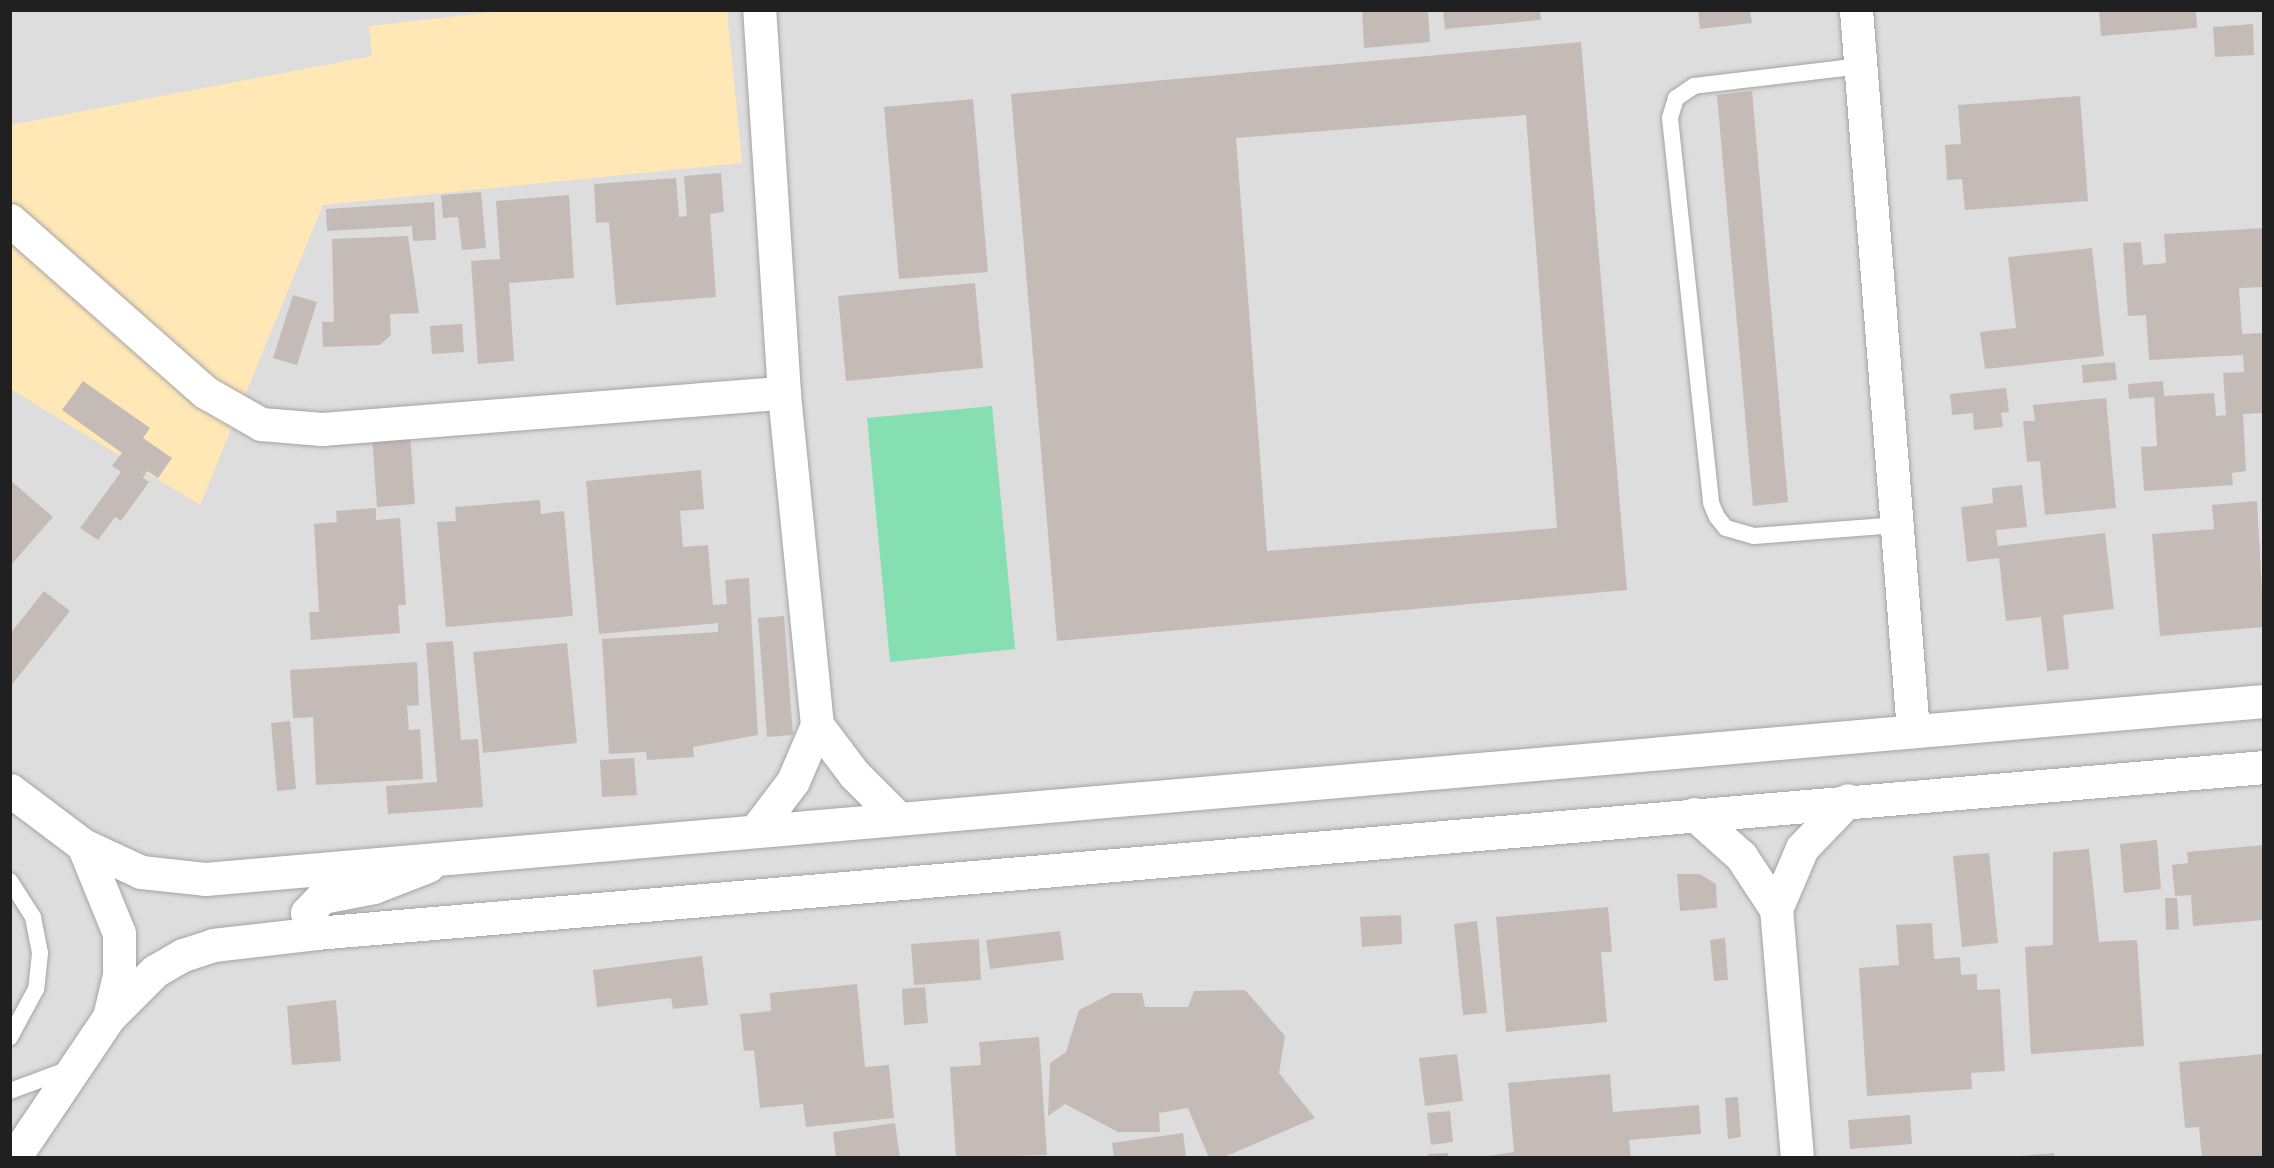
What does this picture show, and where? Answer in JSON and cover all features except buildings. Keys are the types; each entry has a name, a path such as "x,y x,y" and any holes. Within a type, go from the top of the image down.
{"street":[{"path":"756,830 793,781 817,724 784,393 759,10"},
{"path":"1856,10 1913,731"},
{"path":"10,220 205,392 261,424 322,429 784,393"},
{"path":"16,798 83,845 141,872 184,879 450,854 756,830 2264,701"},
{"path":"817,724 854,774 898,818"},
{"path":"14,1158 109,1017 146,978 183,955 213,945 316,933 1848,800 2264,767"},
{"path":"1797,1158 1776,909 1802,848 1848,800"},
{"path":"1694,814 1741,856 1776,909"},
{"path":"83,845 119,933 119,975 109,1017"},
{"path":"316,933 307,913 322,897 399,880 450,854"}],"lane":[{"path":"1861,66 1694,86 1676,98 1670,118 1711,503 1717,517 1726,528 1754,536 1896,525"},
{"path":"10,881 33,917 40,953 36,989 10,1037"},
{"path":"10,1090 75,1066"}],"shaded area":[{"path":"11,11 2263,11 2263,1157 11,1157"}],"sand":[{"path":"510,10 727,11 742,163 323,205 200,505 11,389 10,125 372,56 369,26"}],"green space":[{"path":"992,406 1015,649 890,662 867,418"}]}
